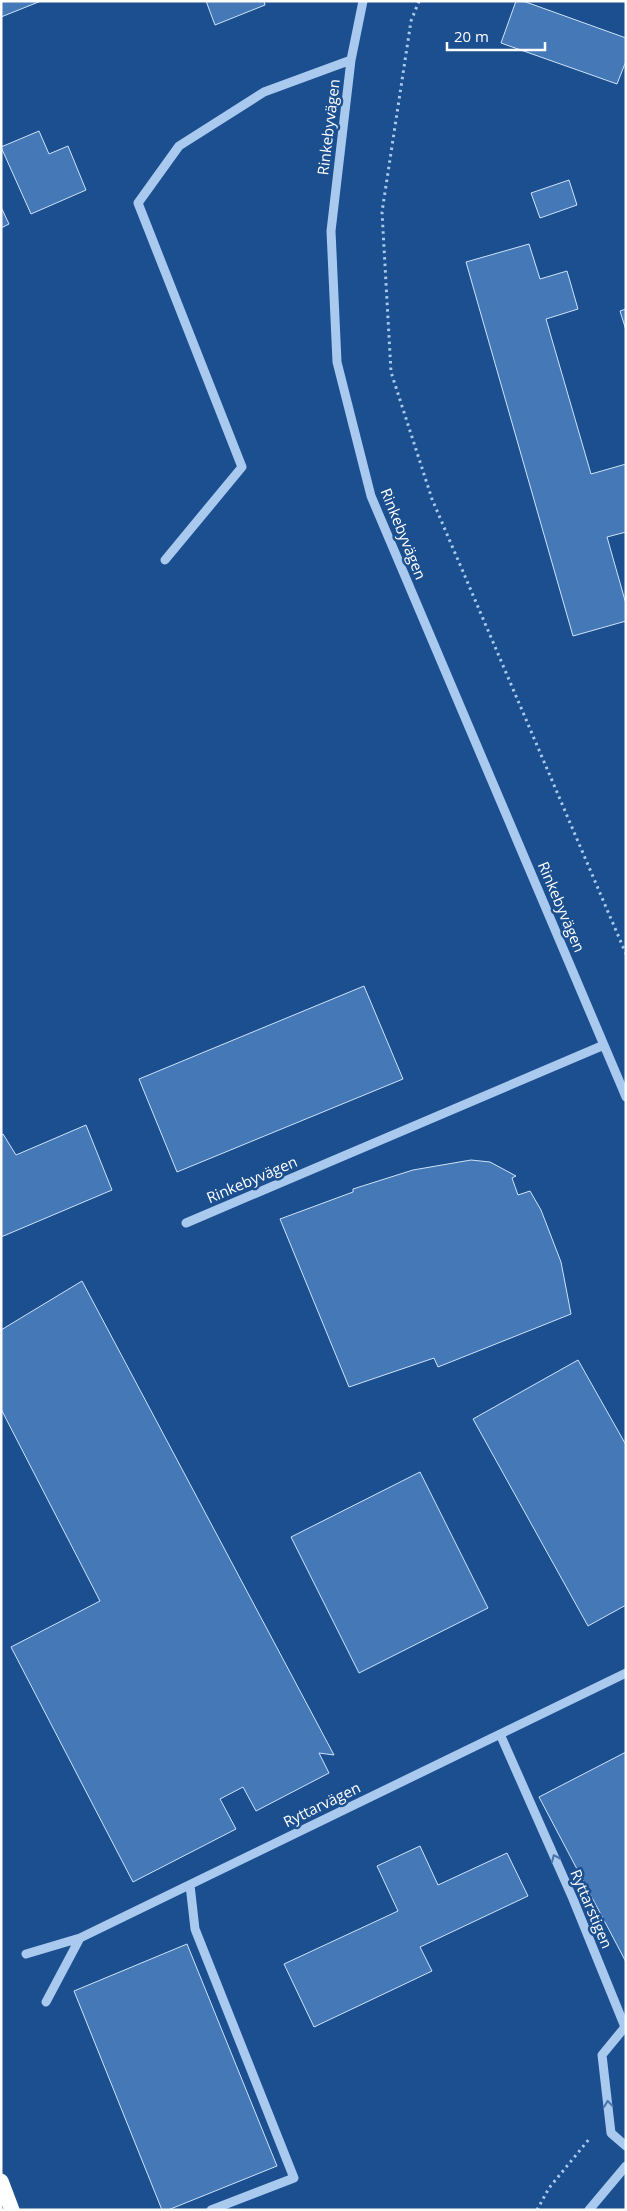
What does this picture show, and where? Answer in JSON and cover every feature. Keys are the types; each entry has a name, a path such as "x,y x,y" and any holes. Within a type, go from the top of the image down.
{"highway":[{"path":"1,2181 12,2210"}],"street":[{"name":"Rinkebyvägen","path":"363,1 351,60 331,231 337,362 372,496 626,1096"},
{"path":"165,560 242,467 138,203 179,146 264,92 351,60"},
{"name":"Rinkebyvägen","path":"186,1223 604,1045"},
{"name":"Ryttarvägen","path":"26,1954 80,1938 626,1673"},
{"name":"Ryttarstigen","path":"500,1734 573,1899 625,2027 602,2055 611,2133 626,2146"},
{"path":"190,1885 195,1929 294,2178 211,2210"},
{"path":"46,2002 80,1938"},
{"path":"589,2210 626,2166"}],"path":[{"path":"419,1 412,21 382,212 391,372 432,499 626,954"},
{"path":"537,2210 549,2188 609,2114"}],"building":[{"path":"1,1 41,1 1,17"},
{"path":"206,1 264,1 265,5 215,25"},
{"path":"516,1 523,1 626,38 626,61 617,84 501,43"},
{"path":"39,131 49,154 68,146 86,190 31,214 1,147"},
{"path":"569,180 577,205 540,218 531,193"},
{"path":"1,207 9,224 1,228"},
{"path":"529,244 540,279 567,271 578,309 546,319 591,474 626,464 626,532 607,537 626,604 626,621 573,636 466,262"},
{"path":"626,309 626,330 620,311"},
{"path":"364,986 403,1079 177,1172 139,1079"},
{"path":"86,1125 112,1190 1,1237 1,1135 3,1134 16,1155"},
{"path":"471,1160 490,1162 516,1176 512,1178 518,1195 530,1191 541,1210 561,1262 571,1314 438,1367 434,1358 349,1387 280,1219 353,1192 353,1189 413,1170"},
{"path":"82,1281 334,1755 319,1753 329,1773 256,1811 243,1787 220,1799 236,1829 133,1882 11,1647 100,1601 1,1409 1,1330"},
{"path":"578,1360 626,1445 626,1605 588,1626 473,1419"},
{"path":"420,1472 488,1608 359,1673 291,1537"},
{"path":"626,1752 626,1962 539,1797"},
{"path":"420,1846 438,1885 507,1853 528,1896 420,1947 432,1971 314,2027 284,1964 398,1911 377,1866"},
{"path":"187,1944 277,2166 168,2210 162,2210 74,1991"}]}
